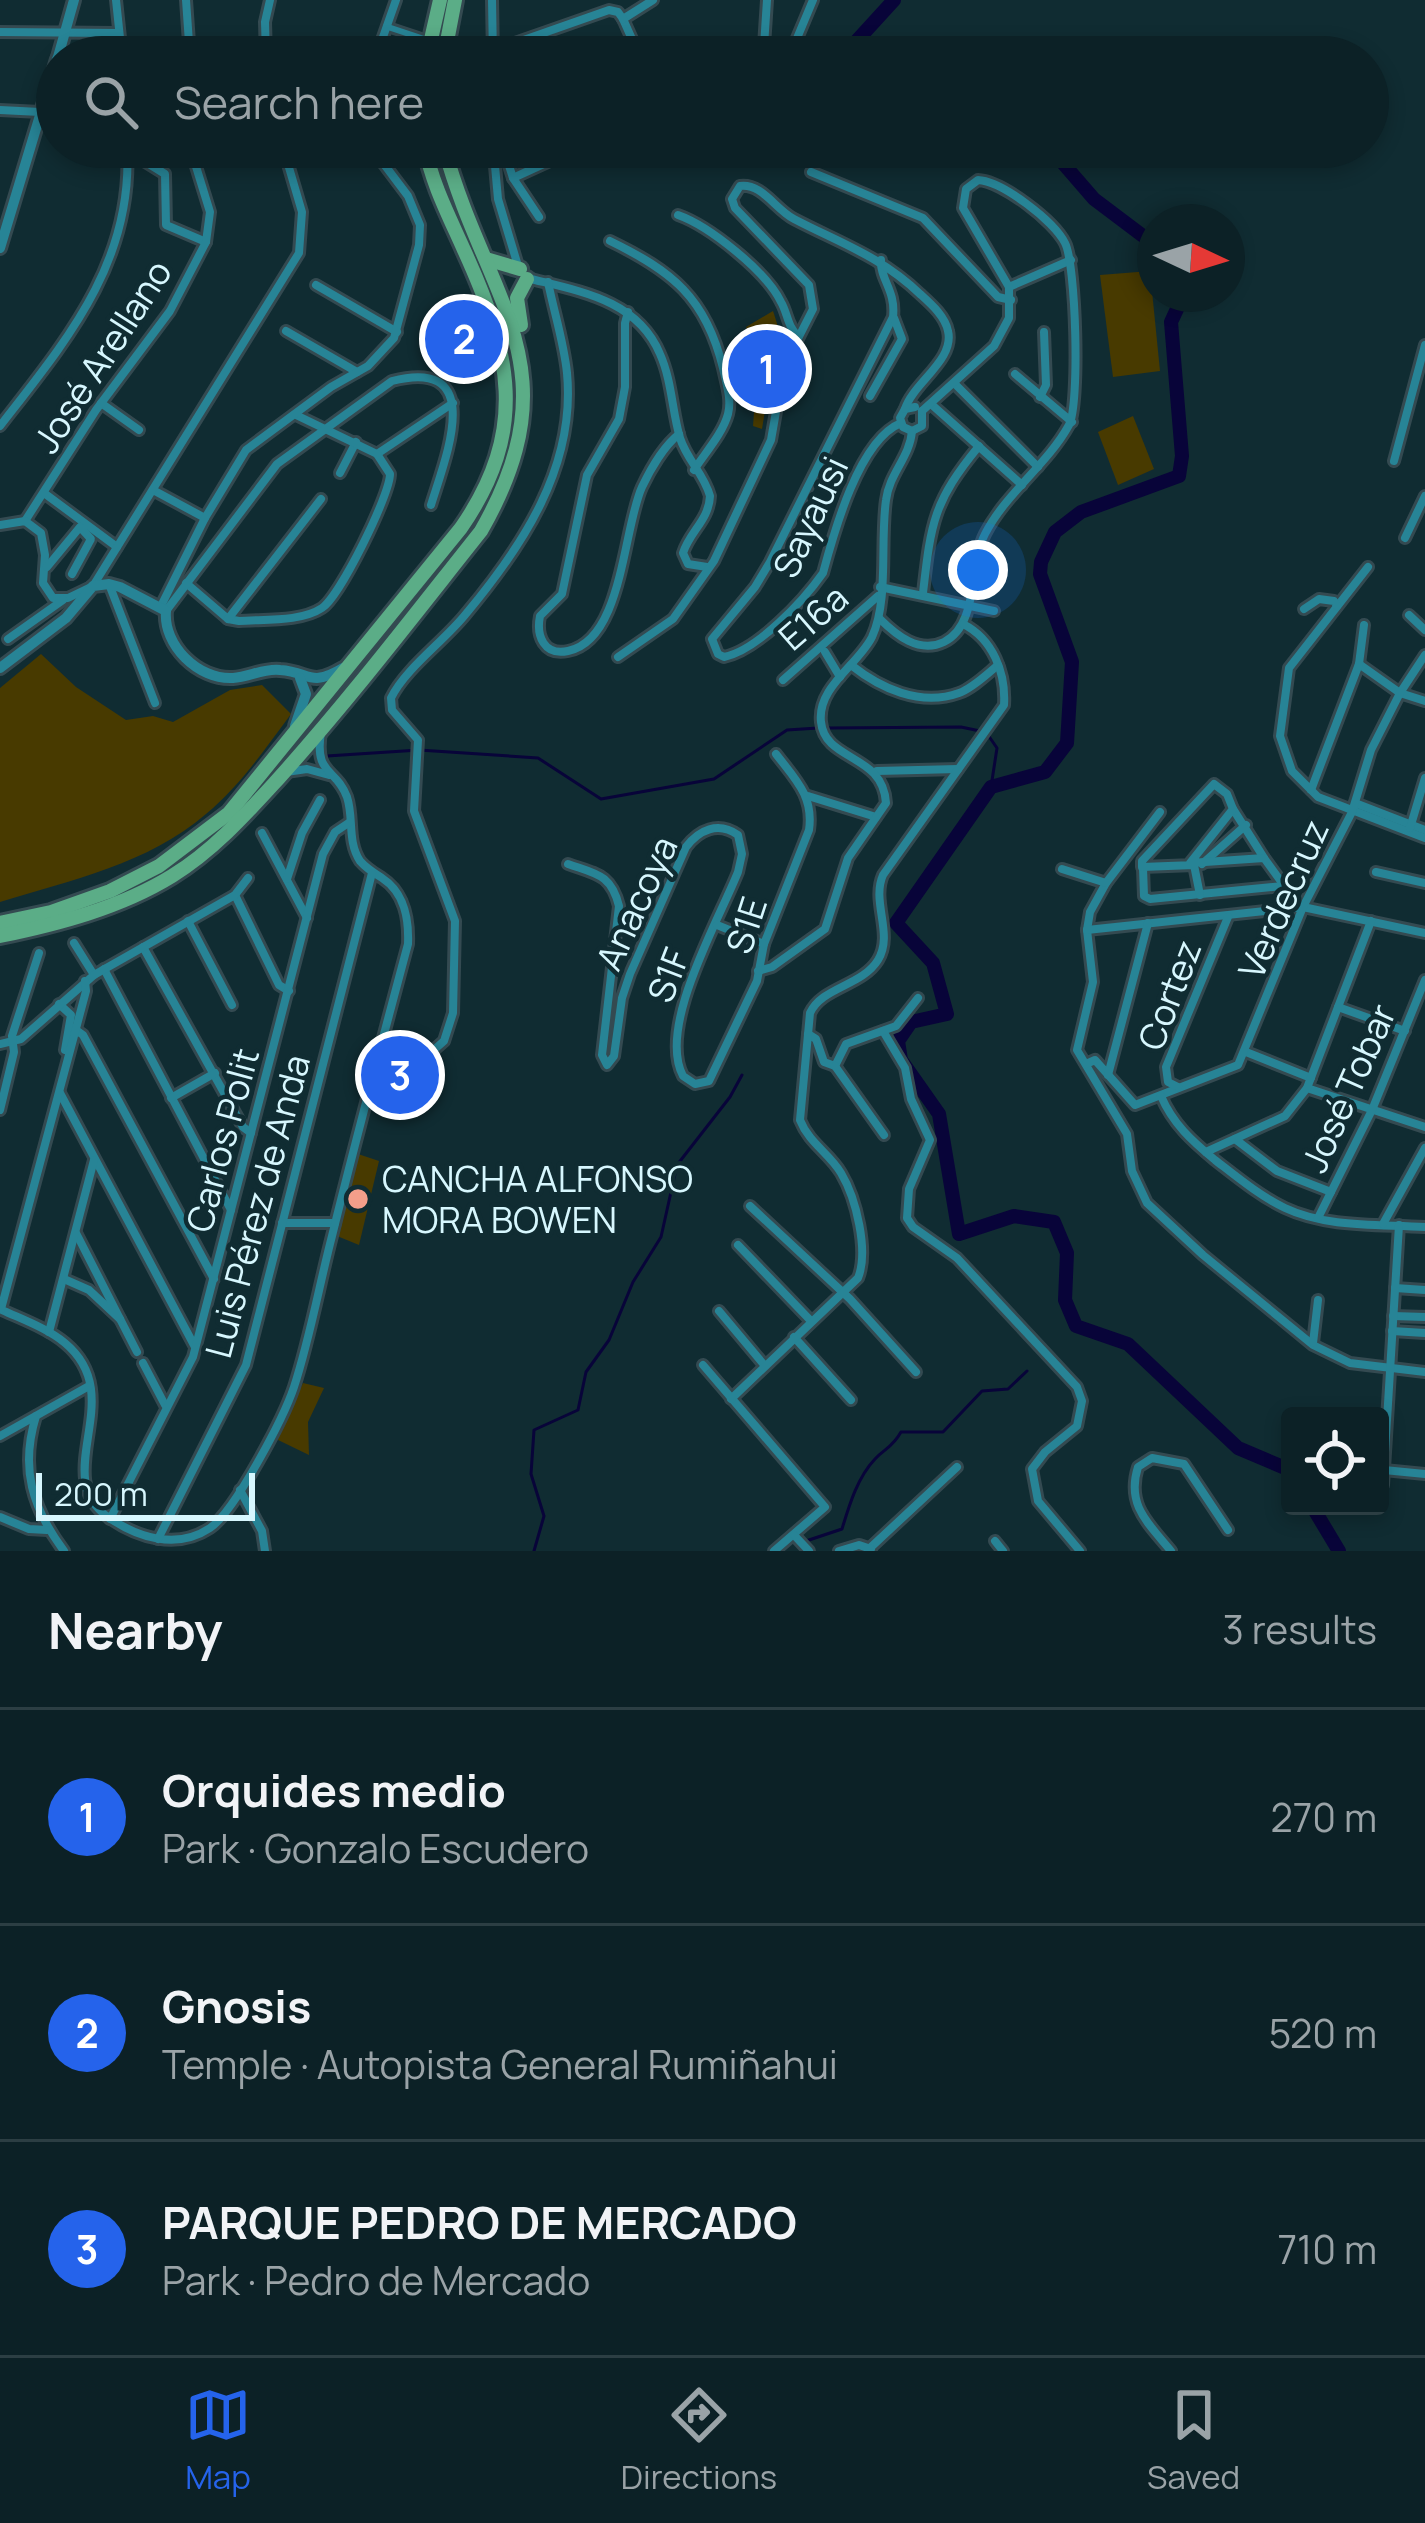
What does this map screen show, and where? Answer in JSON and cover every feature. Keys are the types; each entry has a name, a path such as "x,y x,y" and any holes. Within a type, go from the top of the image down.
{"highway":[{"path":"432,36 440,0"},
{"path":"448,36 455,0"},
{"path":"0,923 71,905 158,866 229,813 475,508 493,473 506,428 505,361 430,168"},
{"path":"450,168 519,346 524,394"},
{"path":"0,936 54,925 125,900 167,879 241,821 322,730 482,531 512,470 529,364 516,304 524,274 486,259"}],"street":[{"path":"65,34 74,0"},
{"path":"116,0 119,36"},
{"path":"186,0 189,36"},
{"path":"265,36 270,0"},
{"path":"381,36 396,0"},
{"path":"492,0 492,36"},
{"path":"623,19 652,0"},
{"path":"765,36 767,0"},
{"path":"798,36 812,0"},
{"path":"540,36 609,10 618,12 631,36"},
{"path":"384,26 417,36"},
{"path":"0,32 119,33"},
{"path":"0,110 36,112"},
{"path":"1,242 36,125"},
{"path":"0,426 75,328 116,242 127,202 127,168"},
{"path":"156,168 165,174 166,225 206,242"},
{"name":"José Arellano","path":"26,521 101,404 170,311 206,242 210,212 196,168"},
{"path":"0,668 66,618 93,586 299,253 302,212 289,168"},
{"path":"351,664 320,679 300,678 278,669 236,678 208,673 173,646 163,609 206,518 246,450 331,387 358,373 384,352 397,332 420,224 408,196 387,168"},
{"path":"495,168 495,184 524,274 601,297 628,312 660,353 679,434 694,470 708,487 710,504 683,553 688,564 708,567"},
{"path":"510,168 538,217"},
{"path":"513,178 535,168"},
{"path":"811,172 923,218 998,297 1011,300"},
{"path":"880,619 903,640 929,645 941,644 963,624 984,535 1072,422 1076,393 1071,260 1065,242 1042,216 997,185 978,180 966,189 963,208 1009,287 1011,300 1002,336 932,404 914,409 901,422 911,431"},
{"path":"617,657 673,619 708,567 771,440 784,366 813,309 813,293 796,269 735,208 732,200 740,186 757,188 788,215 881,260 934,308 948,332 946,353 914,387 914,409 922,427 911,431"},
{"path":"678,214 706,229 764,278 798,336"},
{"path":"610,241 649,260 678,282 694,299 717,343 729,393 728,415 694,470"},
{"path":"870,396 902,339 893,316 895,298 881,260"},
{"path":"1009,287 1071,260"},
{"path":"379,1051 411,1059 427,1056 444,1041 453,1013 455,921 414,812 418,740 391,704 400,682 430,654 504,565 530,527 551,483 561,449 567,375 548,282"},
{"path":"316,285 397,332"},
{"path":"628,312 624,404 586,479 562,594 540,616 538,635 546,647 573,650 596,632 626,555 641,489 679,434"},
{"name":"Sayausi","path":"893,316 770,562 712,639 718,654 733,656 800,604 823,573 862,466 887,430 901,422"},
{"path":"286,331 358,373"},
{"path":"1040,397 1046,385 1044,332"},
{"path":"1394,460 1425,345"},
{"path":"1016,374 1072,422"},
{"path":"163,609 278,464 392,381 410,376 443,387 454,402 453,432 431,505"},
{"path":"955,384 1038,466"},
{"path":"377,454 454,402"},
{"path":"101,404 139,430"},
{"path":"932,404 1022,485"},
{"path":"186,583 228,619 309,614 330,601 389,490 389,469 377,454 356,442 294,415"},
{"path":"758,971 772,967 825,929 848,858 886,803 883,782 875,771 833,745 822,728 826,700 865,649 880,619 886,494 908,452 911,431"},
{"path":"340,473 356,442"},
{"path":"923,593 934,513 955,475 979,446"},
{"path":"153,490 206,518"},
{"path":"44,493 117,548"},
{"path":"1406,538 1425,496"},
{"path":"228,619 321,499"},
{"path":"0,525 26,521 41,533 42,573 49,595 64,599"},
{"path":"42,573 80,527 91,539 72,574"},
{"path":"1368,567 1289,668 1280,736 1292,771 1318,797 1425,834"},
{"path":"8,639 64,599 93,586 109,584 163,609"},
{"path":"109,584 155,703"},
{"path":"880,591 923,593 994,610"},
{"name":"E16a","path":"783,680 880,591"},
{"path":"1304,610 1319,599 1337,606"},
{"path":"1409,616 1425,630"},
{"path":"731,1399 858,1278 862,1268 856,1217 842,1175 805,1134 800,1120 808,1034 815,1003 865,976 882,954 879,884 892,857 1004,705 1005,688 990,646 963,624"},
{"path":"1311,790 1359,664 1364,625"},
{"path":"825,652 840,677"},
{"name":"Verdecruz","path":"1246,1052 1299,907 1354,806 1371,750 1425,655"},
{"path":"1359,664 1400,693 1425,701"},
{"path":"851,665 885,688 922,697 959,693 998,665"},
{"path":"289,740 305,700 300,678"},
{"path":"59,1004 71,1015 62,1078 0,1309 49,1332 71,1349 89,1386 93,1414 83,1480 92,1502 110,1519 158,1540 188,1538 209,1528 240,1490 293,1389 409,931 396,891 372,873 354,849 345,794 319,754 322,730"},
{"path":"776,754 808,796 876,817"},
{"path":"284,772 307,769 329,775"},
{"path":"875,771 958,769"},
{"path":"1411,827 1425,778"},
{"path":"1284,886 1146,898 1142,861 1214,784 1227,794 1299,907"},
{"name":"S1E","path":"718,1069 809,830 808,796"},
{"path":"286,881 302,832 320,800"},
{"path":"1197,865 1190,863 1194,854 1233,809"},
{"path":"1160,812 1090,912 1087,930 1093,982 1077,1050 1126,1134 1132,1171 1147,1203 1313,1345 1350,1363 1425,1372"},
{"name":"Carlos Polit","path":"110,1519 195,1347 326,847 334,832 350,821"},
{"path":"1197,865 1246,825"},
{"name":"Anacoya","path":"568,864 614,886 619,906 603,1062 607,1065 614,1056 626,986 686,847 696,834 725,829 738,836 742,854"},
{"path":"262,833 307,918"},
{"path":"1239,861 1255,842"},
{"name":"S1F","path":"718,1069 703,1084 682,1076 676,1039 680,1009 742,854"},
{"path":"1143,868 1264,858"},
{"path":"1197,865 1201,895"},
{"path":"1062,868 1106,883"},
{"path":"1376,872 1425,883"},
{"name":"Luis Pérez de Anda","path":"158,1540 246,1365 372,873"},
{"path":"0,1044 14,1043 89,978 235,895 248,878"},
{"path":"235,895 279,985 289,991"},
{"path":"1087,930 1299,907 1425,934"},
{"name":"Cortez","path":"1179,1088 1168,1082 1166,1067 1228,917"},
{"path":"188,921 232,1005"},
{"path":"1205,1152 1285,1116 1309,1083 1371,921"},
{"path":"1108,1076 1148,923"},
{"path":"717,926 764,944"},
{"path":"62,1078 89,978 74,943"},
{"path":"143,947 243,1127 251,1132"},
{"path":"0,1110 13,1032 39,953"},
{"path":"104,969 231,1210"},
{"name":"José Tobar","path":"1318,1218 1372,1110 1425,980"},
{"path":"836,1066 846,1044 901,1022 917,998"},
{"path":"1338,1007 1406,1031"},
{"path":"76,1030 83,1035 214,1280"},
{"path":"883,1031 905,1068 910,1099 930,1140 909,1189 907,1218 957,1258 1077,1388 1082,1401 1077,1426 1031,1468 1038,1502 1080,1551"},
{"path":"808,1034 816,1039 824,1063 836,1066 884,1136"},
{"path":"1086,1064 1095,1060 1135,1105 1238,1065 1246,1052 1372,1110 1425,1127"},
{"path":"171,1098 215,1073"},
{"path":"59,1092 195,1347"},
{"path":"1161,1096 1174,1123 1205,1152 1286,1209 1318,1218 1425,1227"},
{"path":"1235,1139 1277,1172 1330,1192"},
{"path":"1383,1224 1425,1148"},
{"path":"49,1332 94,1158"},
{"path":"750,1206 916,1372"},
{"path":"282,1223 335,1223"},
{"path":"1388,1407 1399,1225"},
{"path":"76,1233 137,1352"},
{"path":"738,1245 811,1322"},
{"path":"64,1279 89,1290 122,1320"},
{"path":"1395,1288 1425,1290"},
{"path":"1313,1345 1318,1300"},
{"path":"719,1311 765,1366"},
{"path":"1393,1316 1425,1317"},
{"path":"1392,1331 1425,1333"},
{"path":"794,1337 851,1400"},
{"path":"143,1364 166,1406"},
{"path":"703,1365 825,1507 774,1551"},
{"path":"0,1436 89,1386"},
{"path":"36,1416 28,1448 29,1480 38,1512 64,1551"},
{"path":"1171,1551 1135,1505 1133,1484 1138,1467 1152,1458 1184,1464 1228,1530"},
{"path":"839,1551 860,1545 872,1550 957,1467"},
{"path":"1389,1470 1425,1474"},
{"path":"240,1490 262,1531 265,1551"},
{"path":"0,1517 49,1530"},
{"path":"794,1535 809,1551"},
{"path":"995,1541 1003,1551"}],"shaded area":[{"path":"1137,272 1137,312 1154,312 1160,371 1113,377 1100,275"},
{"path":"773,311 780,343 762,429 753,426 756,384 762,377 764,357 757,355 746,327"},
{"path":"1133,416 1154,469 1118,485 1098,432"},
{"path":"41,654 76,687 126,720 153,716 173,722 230,690 262,685 291,714 230,791 183,831 134,858 0,902 0,688"},
{"name":"CANCHA ALFONSO MORA BOWEN","path":"358,1154 379,1161 359,1245 337,1236"},
{"path":"303,1383 324,1388 308,1422 309,1455 276,1439"}],"waterway":[{"path":"861,36 894,0"},
{"path":"1067,168 1094,199 1137,231"},
{"path":"1176,312 1171,322 1182,456 1179,476 1081,512 1055,532 1040,574 1072,662 1067,743 1045,772 991,787 896,923 933,963 947,1014 911,1022 898,1041 901,1060 939,1114 959,1234 1014,1216 1054,1222 1067,1253 1065,1300 1076,1326 1128,1344 1238,1448 1281,1466"},
{"path":"828,728 961,727 980,731"},
{"path":"327,756 419,750 538,758 601,799 714,779 787,730 818,728"},
{"path":"988,735 997,748 991,787"},
{"path":"534,1551 544,1516 531,1474 534,1430 578,1410 586,1372 609,1340 633,1282 661,1237 677,1165 742,1075"},
{"path":"803,1542 842,1529 863,1475 901,1432 943,1432 982,1391 1008,1389 1027,1371"},
{"path":"1317,1515 1339,1551"}],"place":[{"name":"Gnosis","path":"464,339"},
{"name":"Orquides medio","path":"767,369"},
{"name":"PARQUE PEDRO DE MERCADO","path":"400,1075"},
{"name":"CANCHA ALFONSO MORA BOWEN","path":"358,1199"}]}
